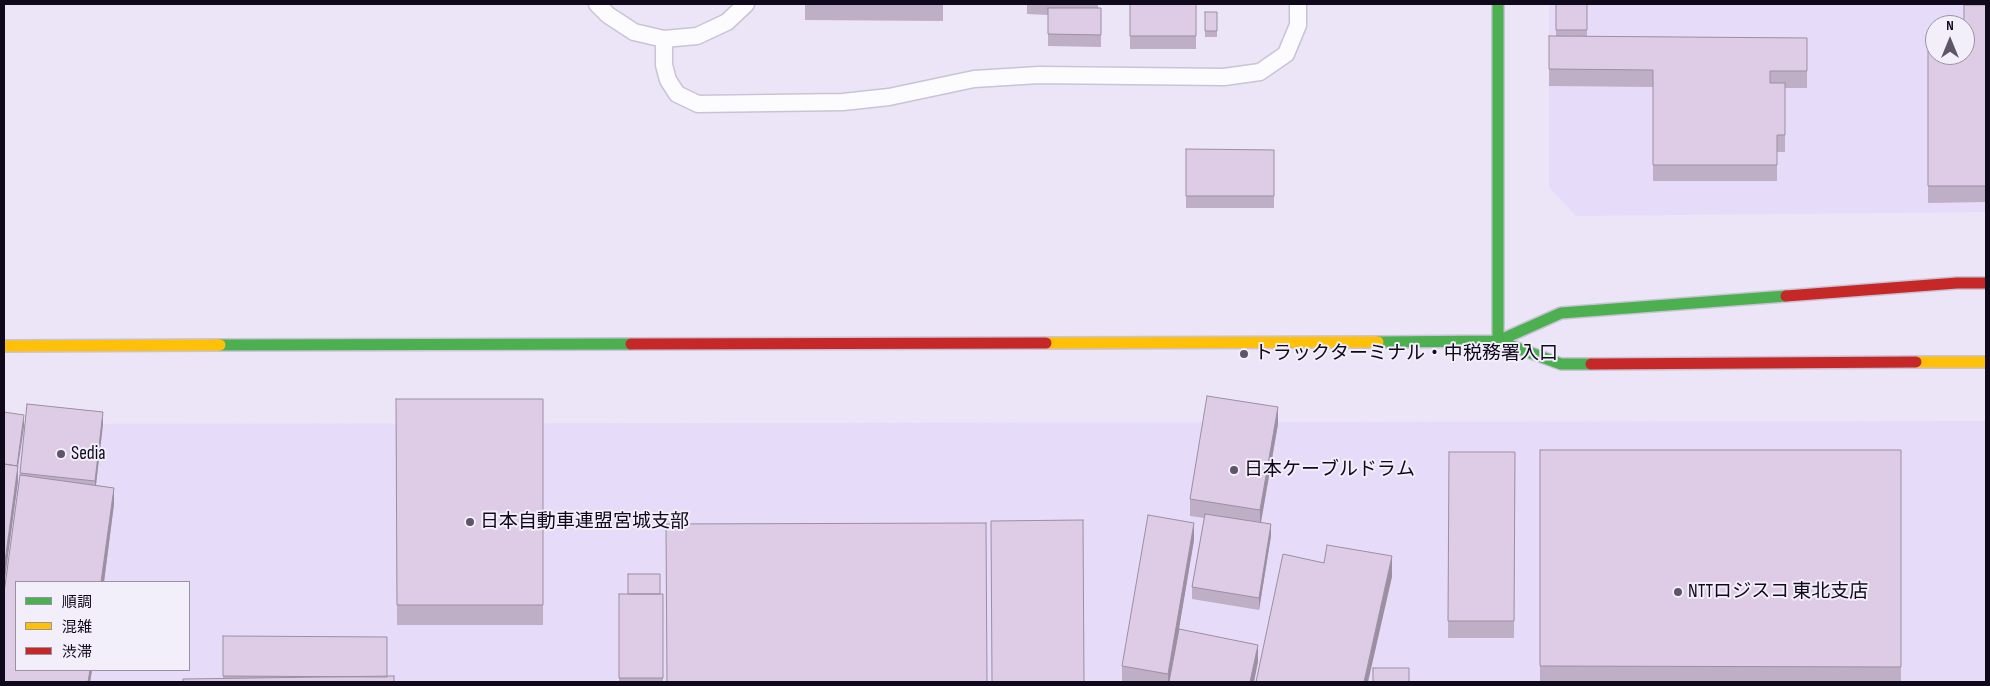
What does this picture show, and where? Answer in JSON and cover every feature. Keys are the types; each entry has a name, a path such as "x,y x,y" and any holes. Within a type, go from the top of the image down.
{"street":[{"path":"1498,4 1498,341"},
{"path":"1498,341 1561,313 1957,283 1986,283"},
{"path":"4,346 1498,341 1561,364 1986,362"}],"lane":[{"path":"598,4 608,16 634,32 664,39 697,36 727,22 746,4"},
{"path":"664,39 664,65 668,80 677,94 698,104 844,102 889,97 974,79 1039,76 1224,77 1260,72 1286,54 1298,25 1298,4"}],"shaded area":[{"path":"1549,4 1986,4 1986,212 1576,216 1549,187"},
{"path":"1986,421 1986,682 4,682 4,424"}],"building":[{"path":"1130,4 1196,4 1196,36 1130,36"},
{"path":"1556,4 1587,4 1587,30 1556,30"},
{"path":"1964,5 1986,5 1986,186 1928,186 1928,65 1975,65 1975,15 1964,15"},
{"path":"1048,8 1101,8 1101,35 1048,34"},
{"path":"1205,12 1217,12 1217,31 1205,31"},
{"path":"1549,36 1807,38 1807,71 1770,71 1770,83 1785,83 1785,135 1777,135 1777,165 1653,165 1653,70 1549,69"},
{"path":"1186,149 1274,150 1274,196 1186,196"},
{"name":"日本ケーブルドラム","path":"1207,396 1278,407 1260,510 1190,499"},
{"name":"日本自動車連盟宮城支部","path":"396,399 543,399 543,605 397,605"},
{"name":"Sedia","path":"27,404 103,412 95,481 20,473"},
{"path":"4,412 24,415 17,466 4,464"},
{"path":"1540,450 1901,450 1901,667 1540,666"},
{"path":"1449,452 1515,452 1514,621 1448,621"},
{"path":"4,464 18,466 4,569"},
{"path":"20,475 114,488 101,581 15,581 15,671 90,671 88,682 4,682 4,593"},
{"path":"1205,514 1271,524 1259,598 1192,587"},
{"path":"1148,515 1194,523 1168,674 1122,666"},
{"path":"1083,520 1084,682 992,682 991,521"},
{"path":"986,523 987,682 667,682 666,524"},
{"path":"1327,545 1392,556 1364,682 1256,682 1283,554 1324,563"},
{"path":"628,574 660,574 660,594 628,594"},
{"path":"619,594 663,594 663,678 619,678"},
{"path":"1179,629 1258,645 1250,682 1169,682"},
{"path":"223,636 387,637 387,677 223,676"},
{"path":"1373,668 1409,668 1409,682 1373,682"},
{"path":"394,676 394,682 183,682 183,679"}],"traffic: fast":[{"path":"1498,4 1498,341"},
{"path":"1498,341 1561,313 1786,296"},
{"path":"1378,342 1498,341 1561,364 1591,364"},
{"path":"220,345 631,344"}],"traffic: slow":[{"path":"1046,343 1378,342"},
{"path":"4,346 220,345"},
{"path":"1916,362 1986,362"}],"traffic: jam":[{"path":"1786,296 1957,283 1986,283"},
{"path":"631,344 1046,343"},
{"path":"1591,364 1916,362"}],"place":[{"name":"トラックターミナル・中税務署入口","path":"1244,354"},
{"name":"Sedia","path":"61,454"},
{"name":"日本ケーブルドラム","path":"1234,470"},
{"name":"日本自動車連盟宮城支部","path":"470,522"},
{"name":"NTTロジスコ 東北支店","path":"1678,592"}]}
